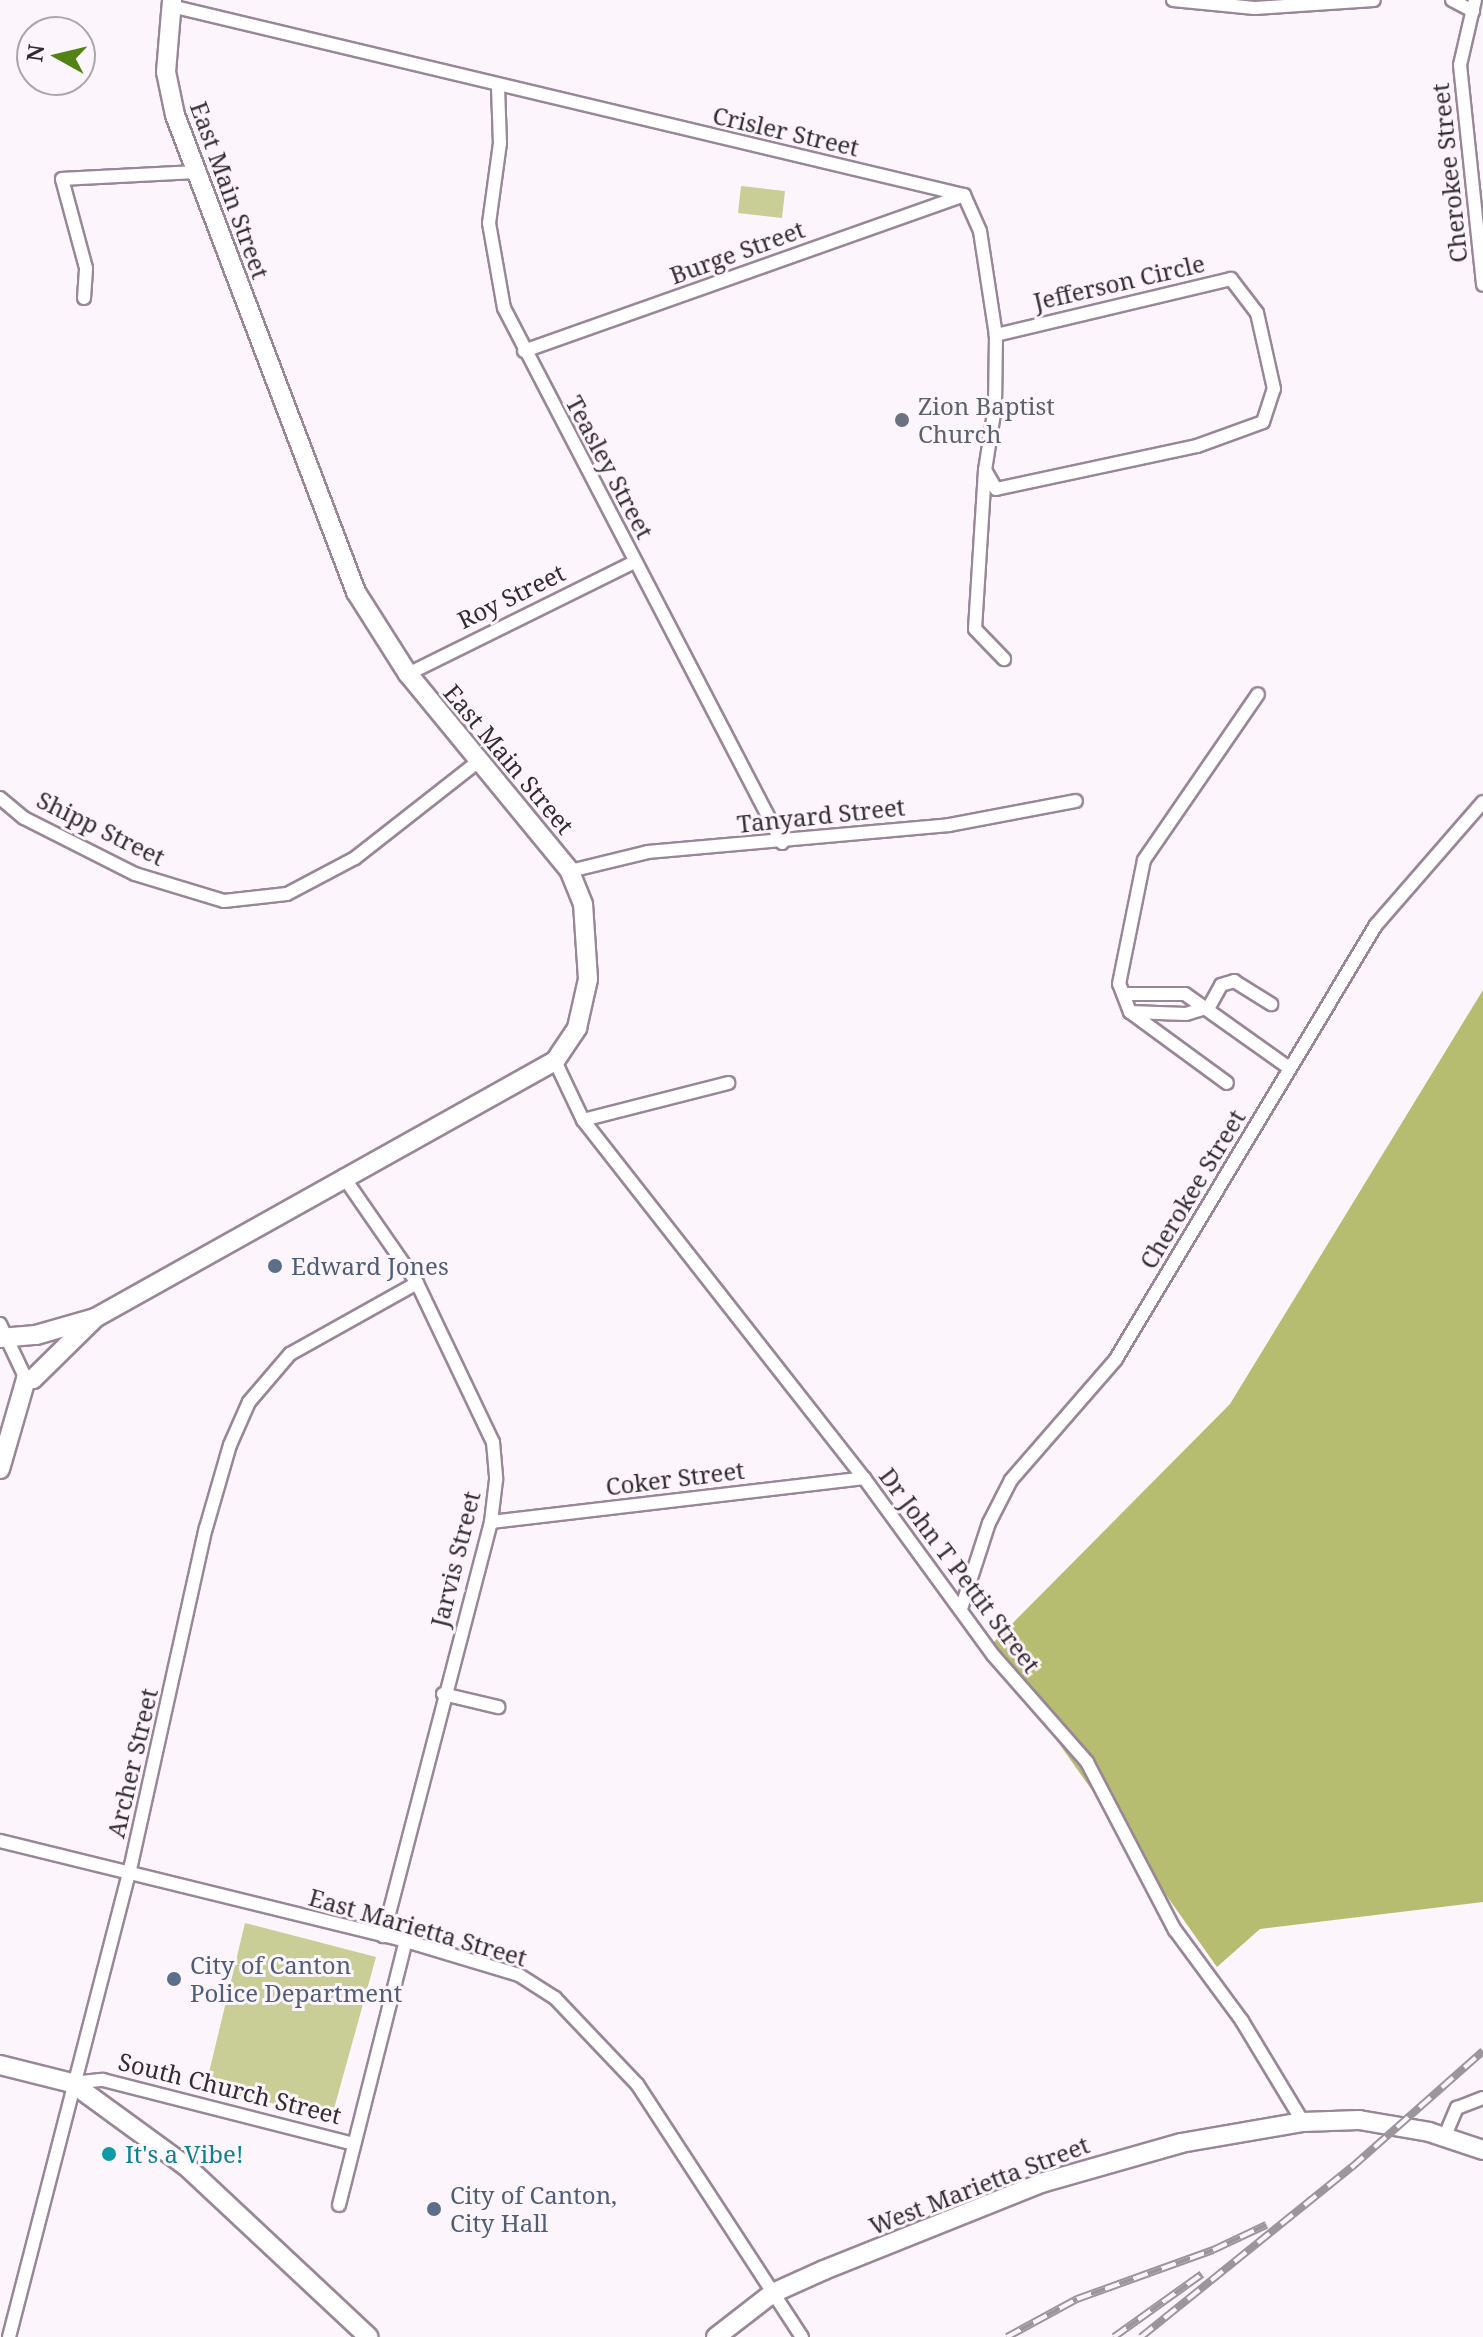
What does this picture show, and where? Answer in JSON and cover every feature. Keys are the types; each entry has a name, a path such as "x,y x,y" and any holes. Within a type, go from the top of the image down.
{"main road":[{"name":"East Main Street","path":"1,1333 36,1335 95,1318 343,1176 555,1061 577,1028 590,958 583,904 570,871 408,674 356,592 195,172 166,72 172,3"},
{"name":"East Main Street","path":"26,1379 33,1379 95,1318"},
{"path":"0,1469 26,1379"},
{"name":"South Church Street","path":"0,2065 72,2083"},
{"path":"72,2083 186,2166 369,2337"},
{"name":"West Marietta Street","path":"716,2337 773,2293 1081,2169 1181,2143 1303,2122 1392,2123 1483,2150"}],"street":[{"path":"1173,0 1255,8 1374,0"},
{"path":"1452,0 1474,5"},
{"name":"Crisler Street","path":"172,3 498,87 964,195"},
{"name":"Cherokee Street","path":"1474,5 1460,65 1483,285"},
{"name":"Teasley Street","path":"498,87 500,143 489,223 492,259 504,308 782,843"},
{"path":"84,298 86,268 62,179 195,172"},
{"path":"964,195 980,231 996,335 995,407 985,470 975,629 1004,659"},
{"name":"Burge Street","path":"524,351 964,195"},
{"name":"Jefferson Circle","path":"985,470 996,489 1197,446 1263,422 1274,389 1257,313 1231,279 996,335"},
{"name":"Roy Street","path":"408,674 635,562"},
{"path":"1227,1083 1130,1012 1119,984 1150,845 1258,694"},
{"name":"Shipp Street","path":"0,798 24,818 135,874 224,901 287,894 355,858 480,760"},
{"name":"Tanyard Street","path":"570,871 648,852 782,843 949,825 1076,801"},
{"name":"Cherokee Street","path":"961,1609 989,1523 1011,1480 1116,1359 1376,925 1483,802"},
{"path":"1130,1012 1186,1014 1209,1007 1221,985 1234,981 1271,1004"},
{"path":"1123,994 1185,994 1209,1007 1289,1068"},
{"name":"Dr John T Pettit Street","path":"555,1061 583,1120 864,1478 961,1609 1087,1762 1175,1930 1274,2070 1303,2122"},
{"path":"583,1120 728,1083"},
{"name":"Jarvis Street","path":"343,1176 417,1283 493,1442 496,1480 491,1522 443,1694 383,1936"},
{"name":"Archer Street","path":"9,2337 154,1772 206,1528 249,1402 290,1354 417,1283"},
{"name":"East Main Street","path":"1,1333 26,1379"},
{"name":"Coker Street","path":"491,1522 864,1478"},
{"path":"443,1694 498,1707"},
{"name":"East Marietta Street","path":"0,1841 406,1941 519,1975 555,1998 637,2084 773,2293"},
{"path":"339,2205 406,1941"},
{"name":"South Church Street","path":"72,2083 103,2080 354,2144"},
{"path":"1444,2138 1457,2108 1483,2098"},
{"path":"773,2293 802,2337"}],"green space":[{"path":"741,186 785,191 782,218 738,213"},
{"path":"1483,990 1483,1902 1260,1929 1217,1967 990,1646 1230,1404"},
{"path":"245,1923 376,1957 332,2116 205,2089"}],"railway":[{"path":"1141,2337 1352,2167 1483,2051"},
{"path":"1007,2337 1077,2299 1213,2250 1266,2225"},
{"path":"1114,2337 1202,2274"}],"place":[{"name":"Zion Baptist Church","path":"902,420"},
{"name":"Edward Jones","path":"275,1266"},
{"name":"City of Canton Police Department","path":"174,1979"},
{"name":"It's a Vibe!","path":"109,2154"},
{"name":"City of Canton, City Hall","path":"434,2209"}]}
